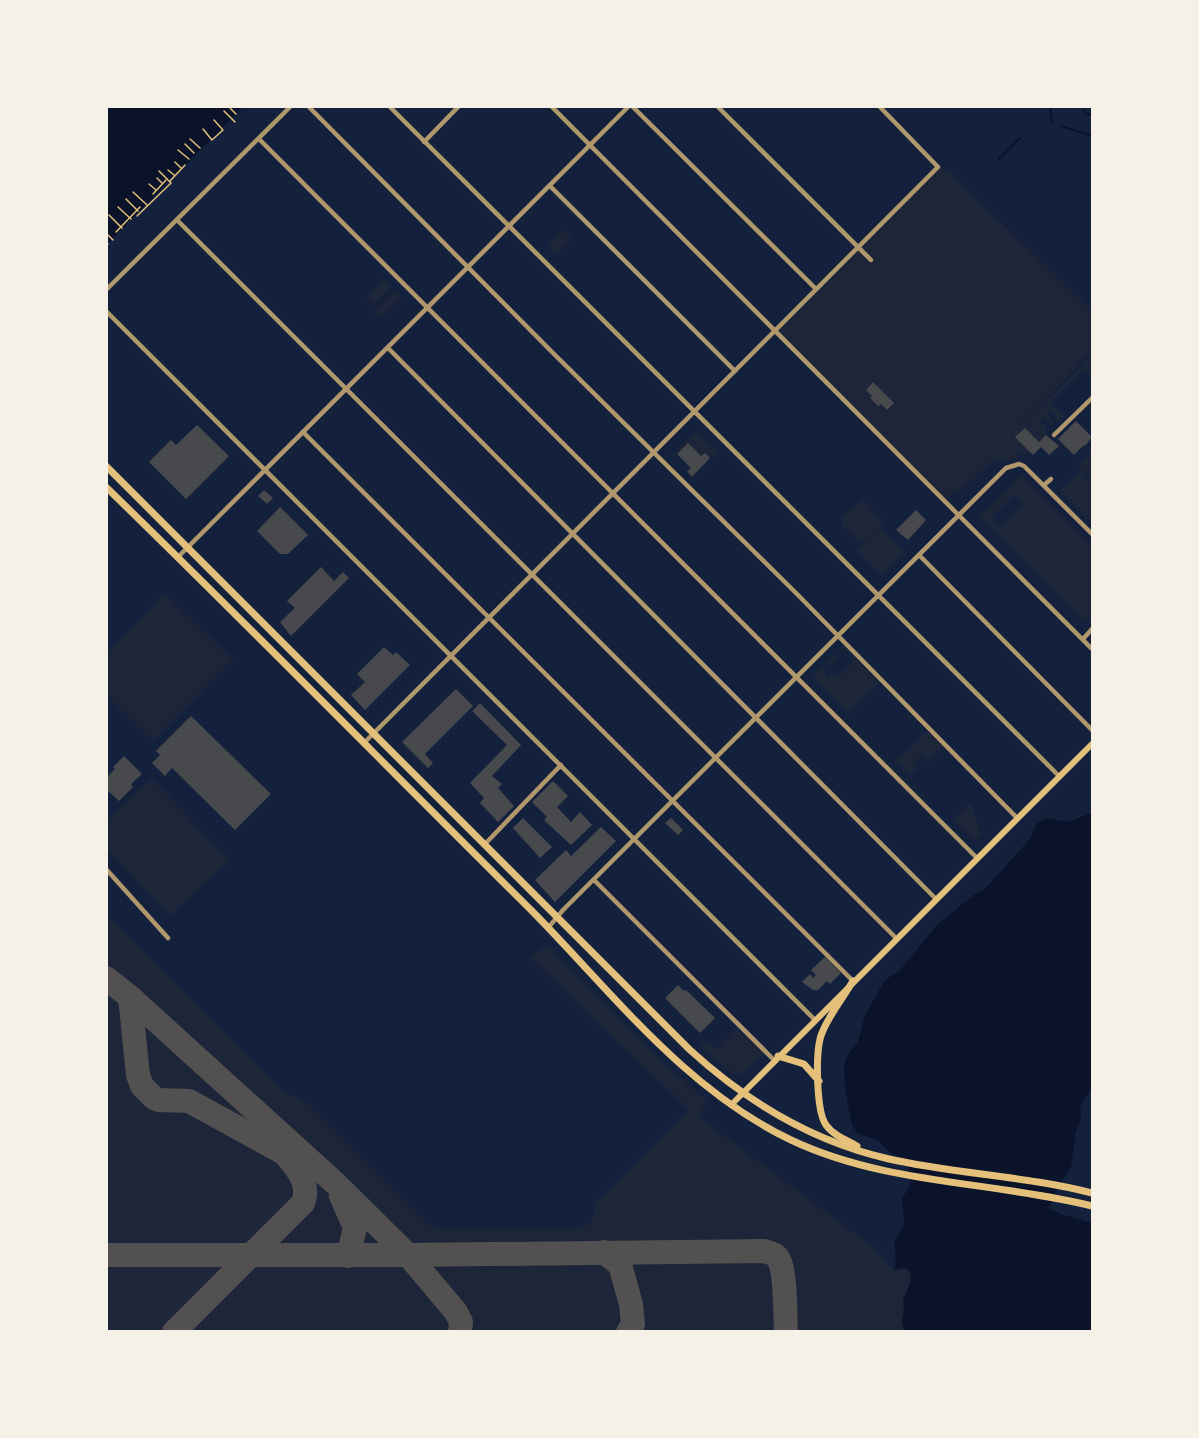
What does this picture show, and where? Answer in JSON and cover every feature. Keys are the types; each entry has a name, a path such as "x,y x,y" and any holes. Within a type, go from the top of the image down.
{"highway":[{"path":"106,466 690,1050 742,1094 802,1128 838,1144 889,1159 1092,1193"},
{"path":"106,487 548,928 680,1065 705,1087 764,1126 837,1159 885,1172 1092,1206"},
{"path":"854,981 821,1034 818,1052 821,1112 825,1124 837,1135 872,1154"},
{"path":"776,1058 804,1064 819,1082"}],"main road":[{"path":"731,1105 1092,744"}],"street":[{"path":"106,290 291,106"},
{"path":"308,106 1018,819"},
{"path":"389,106 1060,777"},
{"path":"424,142 459,106"},
{"path":"550,106 1092,649"},
{"path":"177,557 631,106 816,289"},
{"path":"717,106 871,260"},
{"path":"364,743 450,654 938,167 879,106"},
{"path":"259,139 978,859"},
{"path":"550,186 735,371"},
{"path":"177,220 897,939"},
{"path":"106,311 815,1020"},
{"path":"388,348 938,900"},
{"path":"1054,435 1092,398"},
{"path":"303,432 854,981"},
{"path":"548,928 634,839 1006,468 1013,465 1024,466 1092,534"},
{"path":"1044,485 1051,479"},
{"path":"919,555 1092,730"},
{"path":"1083,639 1092,629"},
{"path":"485,844 561,765"},
{"path":"106,869 168,938"},
{"path":"594,880 776,1058"}],"path":[{"path":"230,108 236,114"},
{"path":"224,111 235,122"},
{"path":"202,129 212,140 223,130 214,120"},
{"path":"190,139 200,148"},
{"path":"185,144 194,153"},
{"path":"178,150 189,159"},
{"path":"175,162 182,169"},
{"path":"153,194 185,165"},
{"path":"168,170 175,176"},
{"path":"137,216 171,183 159,171"},
{"path":"157,178 163,183"},
{"path":"149,184 156,191"},
{"path":"133,192 147,205"},
{"path":"126,199 138,211"},
{"path":"118,207 131,219"},
{"path":"116,231 140,207"},
{"path":"109,215 121,228"},
{"path":"106,233 113,240"}],"shaded area":[{"path":"116,106 243,107 107,244 106,109"},
{"path":"940,168 949,171 1092,311 1092,351 1002,444 1092,355 1092,374 1085,370 1051,403 1064,416 1058,422 1051,411 1047,415 1055,423 1051,426 1044,417 1040,421 1046,427 1046,435 1039,442 1025,428 1016,437 1029,451 1026,455 1020,452 1019,457 999,464 994,460 962,489 956,490 944,501 774,331"},
{"path":"562,230 572,239 556,255 547,246"},
{"path":"384,279 392,287 374,305 366,298"},
{"path":"395,290 402,297 381,318 374,311"},
{"path":"697,431 719,452 710,458 705,453 701,456 688,443 672,458 670,457"},
{"path":"1091,452 1092,454 1092,479 1077,466"},
{"path":"1080,471 1092,483 1092,524 1060,491"},
{"path":"1022,475 1092,545 1092,618 1082,620 979,517","holes":["1014,495 1022,503 1001,526 992,517"]},
{"path":"863,499 884,522 864,541 857,540 842,525 842,517"},
{"path":"879,527 905,553 882,576 856,550"},
{"path":"165,594 233,659 153,741 107,696 107,653"},
{"path":"843,645 879,683 849,713 812,676 836,653 838,655 835,662 823,666 827,678 835,675 838,677 854,660 847,651 840,648"},
{"path":"927,731 943,746 928,762 921,756 913,764 918,769 911,775 896,761"},
{"path":"152,778 229,860 170,916 107,849 107,820"},
{"path":"969,804 972,806 981,835 974,841 953,820"},
{"path":"1092,814 1092,1087 1080,1107 1081,1118 1076,1132 1071,1167 1058,1187 1049,1208 1092,1223 1092,1331 904,1331 903,1300 910,1284 911,1273 906,1268 894,1270 896,1260 894,1244 904,1224 902,1197 909,1188 910,1174 905,1158 893,1155 877,1140 859,1134 852,1126 845,1088 844,1067 847,1056 858,1042 865,1015 885,980 900,970 938,924 975,894 985,889 1030,839 1037,823 1050,818 1069,821"},
{"path":"106,914 281,1089 309,1105 432,1228 576,1229 585,1226 593,1218 594,1205 689,1110 530,958 547,944 668,1067 708,1101 698,1116 871,1245 894,1271 906,1268 909,1271 911,1278 904,1300 904,1331 107,1331"},
{"path":"736,1028 744,1036 747,1034 764,1052 738,1075 732,1073 701,1048 701,1043 708,1041 716,1049"}],"building":[{"path":"873,382 894,403 887,410 881,404 878,406 866,390"},
{"path":"1076,421 1092,437 1074,455 1058,439"},
{"path":"197,425 229,456 186,499 149,462 171,440 176,445"},
{"path":"1025,428 1039,442 1046,435 1059,446 1049,455 1041,447 1033,455 1015,437"},
{"path":"688,443 701,456 705,453 710,458 692,477 687,471 691,468 677,454"},
{"path":"264,490 273,498 267,504 258,496"},
{"path":"280,507 308,535 288,554 280,554 257,531"},
{"path":"916,510 926,520 908,540 896,530"},
{"path":"321,567 334,581 343,572 349,578 291,636 280,622 295,608 287,601"},
{"path":"384,647 393,655 396,652 410,665 365,710 351,695 365,682 357,674"},
{"path":"456,689 473,706 425,754 433,763 428,768 402,742"},
{"path":"480,703 521,745 492,776 502,784 498,788 514,806 498,822 480,803 484,798 470,783 507,745 472,711"},
{"path":"191,716 271,794 235,830 172,768 165,776 152,763 160,755 156,751"},
{"path":"124,756 142,774 131,784 133,787 119,801 106,789 106,778"},
{"path":"553,781 568,796 557,807 571,822 580,812 592,825 571,845 544,820 547,817 532,802"},
{"path":"523,818 552,847 540,858 513,828"},
{"path":"671,818 683,830 678,835 665,823"},
{"path":"601,827 616,841 555,902 535,880 566,850 571,856"},
{"path":"825,957 841,973 830,984 827,981 818,990 813,990 802,982 810,974 813,978 816,975 811,970"},
{"path":"678,985 715,1018 700,1033 665,998"}],"waterway":[{"path":"1050,106 1052,121"},
{"path":"1082,106 1087,114 1092,115"},
{"path":"1061,126 1092,136"},
{"path":"999,159 1020,138"}],"taxiway":[{"path":"106,978 130,997 336,1184 408,1255 456,1312 461,1322 460,1332"},
{"path":"130,997 138,1075 142,1086 154,1098 189,1101 291,1157"},
{"path":"174,1332 303,1203 304,1182 284,1153"},
{"path":"341,1196 355,1228 348,1256"},
{"path":"106,1255 408,1255 764,1251 776,1256 781,1266 786,1332"},
{"path":"604,1252 620,1265 631,1304 633,1324 628,1332"}]}
